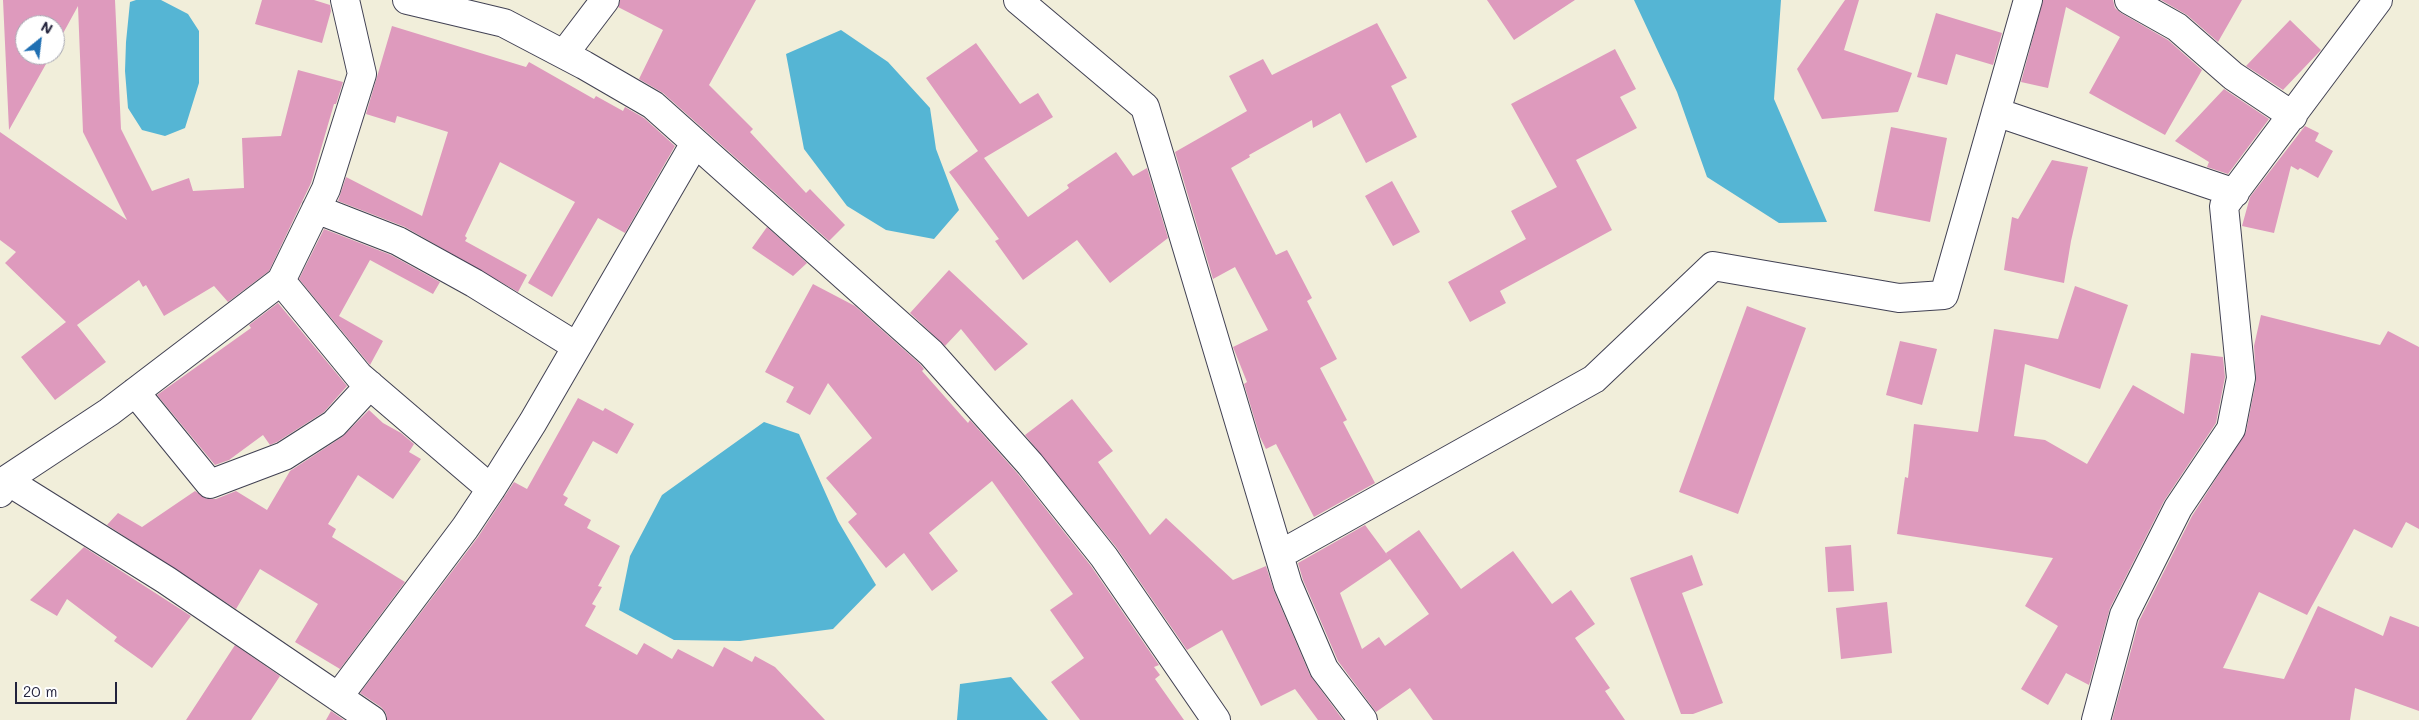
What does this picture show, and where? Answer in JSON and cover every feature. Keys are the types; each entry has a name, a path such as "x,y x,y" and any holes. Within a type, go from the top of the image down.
{"street":[{"path":"345,0 362,74 326,189 281,281 109,412 3,486 166,580 372,720"},
{"path":"407,0 504,23 653,104 931,353 1030,464 1104,557 1216,720"},
{"path":"564,54 605,0"},
{"path":"1018,0 1145,107 1288,585 1324,669 1363,720"},
{"path":"1279,554 1594,379 1713,266 1899,298 1944,295 2028,0"},
{"path":"2129,0 2177,27 2233,76 2293,116"},
{"path":"2096,720 2124,615 2178,508 2231,428 2241,378 2224,206 2378,0"},
{"path":"1996,112 2235,193"},
{"path":"338,697 465,528 491,489 695,143"},
{"path":"316,209 398,241 474,283 576,346"},
{"path":"281,281 360,376 491,489"},
{"path":"135,392 210,484 284,456 334,424 370,385"}],"water":[{"path":"136,0 161,0 188,14 199,31 199,83 185,128 165,136 142,130 128,108 125,71 126,42 130,2"},
{"path":"1634,0 1781,0 1774,99 1827,222 1779,223 1707,177 1677,92"},
{"path":"841,30 888,62 930,108 936,149 959,210 934,239 886,230 847,206 804,149 786,54"},
{"path":"764,422 799,434 838,521 876,585 833,629 740,641 674,640 619,610 630,556 662,495"},
{"path":"1011,677 1048,720 957,720 960,684"}],"building":[{"path":"3,0 115,0 121,129 152,191 189,178 193,191 244,188 242,138 281,136 298,70 343,82 336,104 334,104 311,183 269,271 228,302 214,286 164,316 146,285 143,287 139,280 77,325 106,362 55,400 21,357 66,322 5,263 16,252 0,240 0,132 127,220 83,132 78,6 65,30 65,15 15,15 15,65 45,65 9,130"},
{"path":"262,0 314,0 330,5 331,11 322,43 255,24"},
{"path":"620,0 756,0 709,85 753,129 750,132 806,193 810,189 845,225 829,241 663,93 639,79 663,30 618,7"},
{"path":"1487,0 1575,0 1514,40"},
{"path":"1845,0 1859,0 1844,50 1912,73 1898,112 1822,119 1797,69"},
{"path":"2043,0 2113,0 2115,8 2121,13 2168,40 2202,70 2165,135 2089,93 2120,37 2066,7 2048,88 2021,82"},
{"path":"2161,0 2242,0 2218,42 2187,15"},
{"path":"1936,13 2002,33 1993,65 1956,54 1947,85 1917,77"},
{"path":"2290,20 2321,50 2283,90 2246,66"},
{"path":"1377,23 1407,78 1391,86 1417,137 1366,163 1340,113 1313,128 1312,120 1249,155 1250,157 1231,168 1276,255 1287,250 1312,298 1307,301 1337,359 1320,368 1347,420 1343,422 1375,483 1314,517 1276,444 1266,449 1260,437 1244,384 1247,382 1233,347 1268,330 1235,267 1213,279 1175,152 1247,111 1229,76 1263,59 1272,75"},
{"path":"392,26 526,67 529,62 594,99 596,96 623,111 625,107 644,118 675,146 625,233 598,218 552,297 528,283 575,202 500,162 465,236 467,238 465,241 527,275 518,292 405,227 338,201 346,177 422,216 448,132 397,116 395,123 366,114"},
{"path":"976,43 1020,104 1038,93 1053,117 984,158 1028,217 1069,188 1067,185 1116,152 1133,176 1147,168 1168,238 1110,283 1077,240 1023,280 995,241 999,239 949,172 978,151 926,78"},
{"path":"1615,49 1636,89 1620,97 1637,128 1576,160 1612,230 1500,291 1506,303 1470,322 1448,282 1526,239 1511,211 1557,187 1511,104"},
{"path":"2224,89 2269,119 2228,174 2207,167 2209,162 2175,141"},
{"path":"2305,126 2319,133 2315,141 2333,151 2318,178 2300,168 2298,170 2291,166 2274,233 2242,226 2250,197"},
{"path":"1891,127 1947,138 1930,222 1874,211"},
{"path":"2052,160 2088,167 2071,241 2064,283 2004,270 2012,217 2018,219"},
{"path":"1392,181 1420,232 1393,246 1365,196"},
{"path":"767,227 807,263 793,276 752,248"},
{"path":"324,229 391,255 440,282 433,294 370,260 339,316 383,341 370,365 299,279"},
{"path":"949,270 1028,344 995,371 961,329 945,346 910,313"},
{"path":"813,284 855,306 920,364 924,369 922,371 968,423 970,420 1018,474 1091,566 1159,665 1154,667 1160,675 1155,679 1184,720 1080,720 1051,682 1084,658 1050,610 1073,594 992,481 929,533 958,571 932,591 904,553 886,568 848,522 857,514 826,478 872,438 828,383 810,415 786,402 794,387 765,372"},
{"path":"2075,286 2128,305 2100,389 2025,364 2014,436 2045,440 2087,464 2133,385 2184,414 2191,353 2223,357 2225,377 2216,423 2164,501 2110,608 2089,685 2066,673 2048,705 2021,689 2058,626 2025,606 2053,558 1897,534 1905,477 1908,478 1914,424 1978,432 1994,329 2058,339"},
{"path":"278,303 347,386 324,412 277,442 270,445 263,435 229,460 215,465 157,395 251,328 249,325"},
{"path":"1747,306 1806,328 1738,514 1679,492"},
{"path":"2261,315 2380,345 2388,331 2419,347 2419,529 2406,522 2392,548 2354,529 2307,615 2259,592 2223,668 2284,679 2318,606 2383,636 2390,616 2419,627 2419,711 2355,688 2350,720 2112,720 2139,621 2192,516 2246,432 2256,381 2254,346"},
{"path":"1900,341 1937,349 1922,405 1886,395"},
{"path":"578,398 603,411 605,408 634,424 617,454 593,441 563,495 568,498 564,505 591,520 587,528 620,546 598,586 602,587 592,604 596,606 585,626 637,655 644,643 672,659 678,649 713,667 724,647 752,662 755,656 775,667 825,720 387,720 386,713 381,707 360,693 478,537 514,482 527,489"},
{"path":"1072,399 1113,451 1098,462 1150,535 1166,518 1233,580 1266,566 1274,591 1310,675 1343,720 1318,720 1295,689 1261,706 1222,630 1187,650 1116,547 1025,435"},
{"path":"369,410 383,423 401,433 414,444 409,452 421,459 393,499 358,475 328,524 336,529 332,537 405,582 340,669 295,642 318,604 260,569 236,609 107,525 118,513 142,527 195,491 207,499 216,499 236,491 267,510 290,471 342,437"},
{"path":"1365,525 1388,556 1386,553 1419,530 1461,589 1513,551 1552,604 1571,590 1595,624 1575,638 1610,688 1605,691 1625,720 1433,720 1410,688 1376,712 1338,661 1303,580 1298,563","holes":["1390,559 1429,614 1385,646 1379,637 1362,649 1340,593"]},
{"path":"1851,545 1854,591 1828,592 1825,547"},
{"path":"84,547 191,616 152,668 114,641 117,637 67,599 57,616 30,600"},
{"path":"1692,555 1703,585 1682,593 1723,703 1693,714 1681,714 1630,578"},
{"path":"1887,602 1892,653 1841,659 1836,608"},
{"path":"235,645 280,676 251,720 186,720"},
{"path":"331,711 344,720 326,720"}]}
